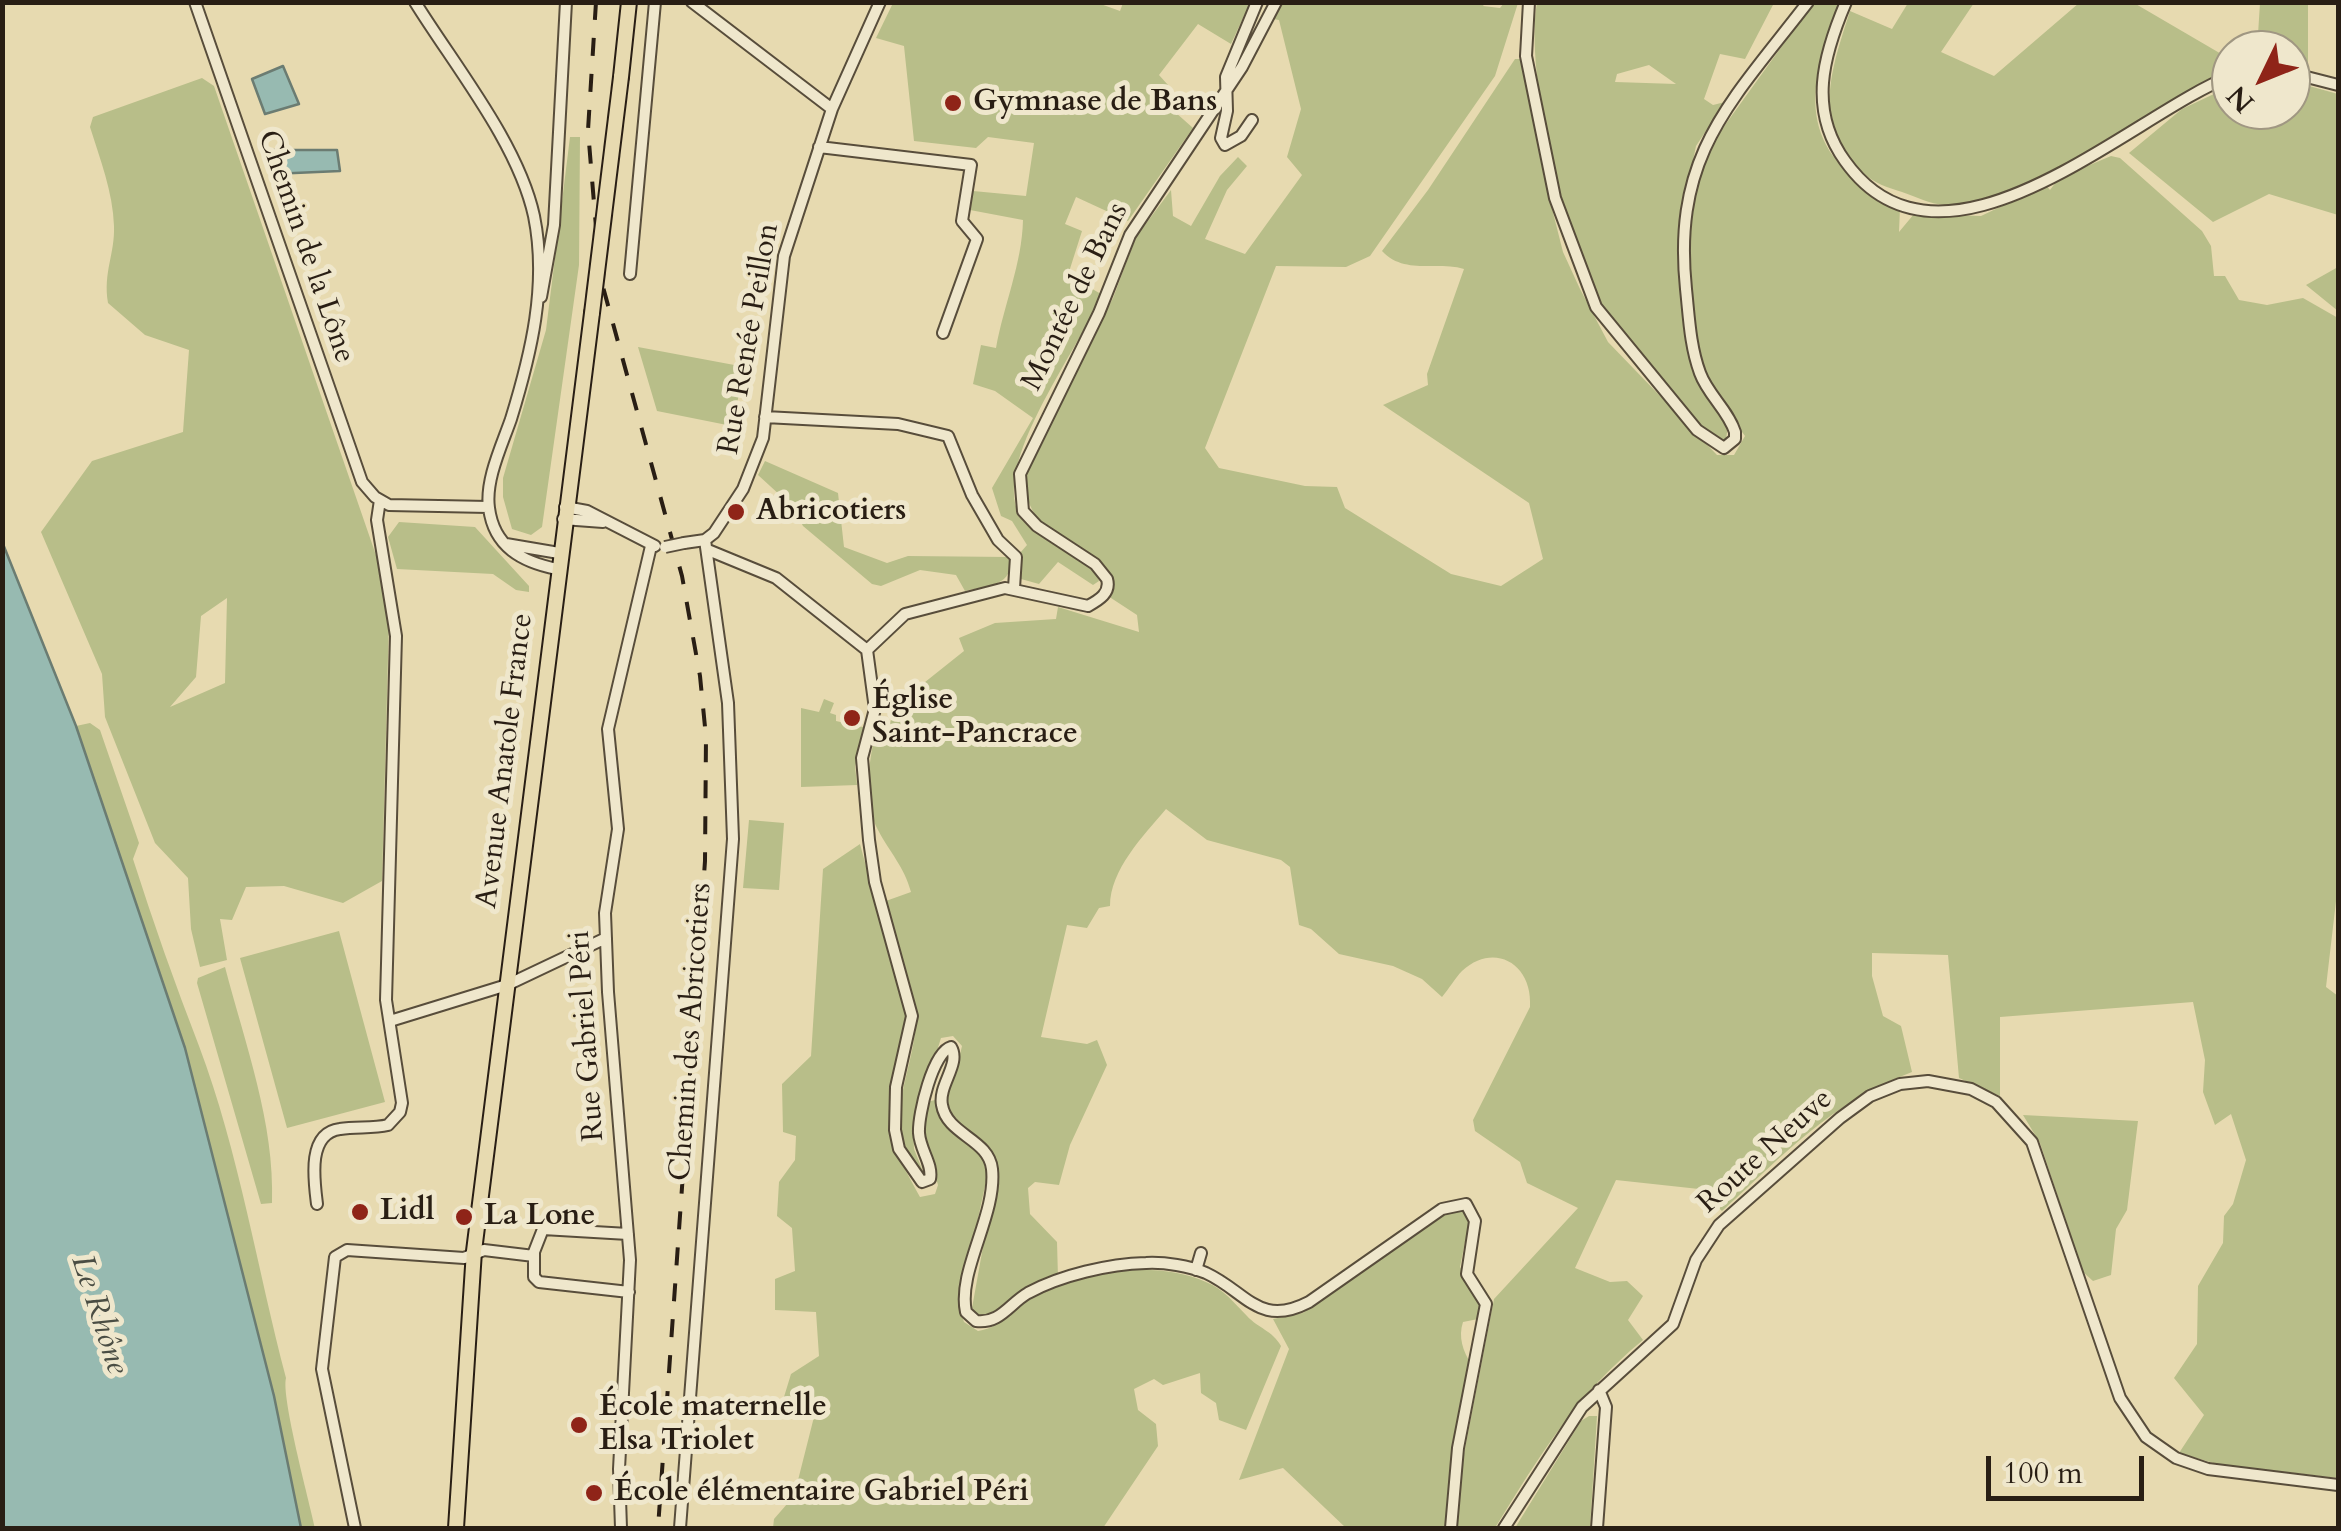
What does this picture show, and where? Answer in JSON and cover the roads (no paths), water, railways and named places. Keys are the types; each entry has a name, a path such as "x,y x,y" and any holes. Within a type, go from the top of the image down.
{"main road":[{"name":"Avenue Anatole France","path":"456,1528 474,1251 629,2"}],"street":[{"name":"Chemin de la Lône","path":"195,2 351,457 362,482 380,500"},
{"path":"415,2 501,138 533,213 538,308"},
{"path":"558,561 503,543 488,507 549,270 566,2"},
{"path":"630,274 655,2"},
{"path":"692,2 832,108"},
{"name":"Rue Renée Peillon","path":"706,545 743,489 760,448 784,256 832,108 880,2"},
{"path":"1252,120 1225,145 1221,138 1226,77 1257,2"},
{"name":"Montée de Bans","path":"1014,588 1088,606 1106,592 1107,579 1096,564 1036,526 1024,511 1020,474 1099,314 1130,235 1228,86 1276,2"},
{"path":"1529,2 1526,56 1555,198 1596,308 1697,430 1724,448 1735,439 1735,432 1708,389 1692,347 1682,250 1690,187 1710,133 1808,2"},
{"path":"1846,2 1825,62 1823,108 1840,154 1879,193 1932,210 1982,207 2114,146 2211,88"},
{"path":"2311,78 2338,85"},
{"path":"819,148 970,166 962,221 978,239 944,332"},
{"path":"533,213 556,192"},
{"path":"536,230 554,225"},
{"path":"766,418 898,424 948,436 987,520 1016,557 1014,588 906,614 867,650"},
{"path":"317,1204 316,1154 322,1138 336,1129 388,1124 400,1112 386,1000 396,636 377,520 380,500 406,507 488,507"},
{"path":"564,513 604,522 651,546 684,542 706,545 776,578 867,650 875,709 862,758 867,820 875,882 912,1016 910,1043 896,1087 895,1130 915,1176 922,1182 930,1180 919,1138 920,1118 940,1055 951,1047 954,1060 941,1094 944,1113 985,1152 992,1166 985,1218 966,1288 966,1312 976,1322 990,1321 1030,1292 1113,1265 1151,1262 1196,1270 1261,1309 1288,1311 1309,1302 1442,1208 1456,1202 1470,1207 1475,1221 1467,1274 1486,1304 1458,1448 1451,1528"},
{"name":"Chemin des Abricotiers","path":"680,1528 733,839 728,703 706,545"},
{"name":"Rue Gabriel Péri","path":"621,1528 629,1292 605,913 618,830 608,729 651,546"},
{"path":"390,1020 507,984 606,938"},
{"name":"Route Neuve","path":"1504,1528 1571,1423 1599,1390 1673,1324 1696,1260 1719,1225 1840,1118 1870,1096 1900,1084 1950,1082 1996,1102 2032,1142 2120,1398 2146,1437 2176,1458 2208,1469 2338,1486"},
{"path":"628,1234 544,1229 534,1256 534,1277 539,1282 629,1292"},
{"path":"355,1528 322,1369 333,1262 347,1250 464,1258 474,1251 534,1256"},
{"path":"1196,1270 1200,1252"},
{"path":"1597,1528 1606,1408 1599,1390"}],"water":[{"path":"283,66 299,104 265,114 252,79"},
{"path":"270,150 337,150 340,171 272,174 268,170"},
{"name":"Le Rhône","path":"3,544 76,726 185,1048 274,1396 301,1528 4,1528"}],"railway":[{"path":"596,2 588,130 600,276 682,576 700,676 706,737 705,861 658,1528"}],"place":[{"name":"Gymnase de Bans","path":"953,103"},
{"name":"Abricotiers","path":"736,512"},
{"name":"Église Saint-Pancrace","path":"852,718"},
{"name":"Lidl","path":"360,1212"},
{"name":"La Lone","path":"464,1217"},
{"name":"École maternelle Elsa Triolet","path":"579,1425"},
{"name":"École élémentaire Gabriel Péri","path":"594,1493"}]}
